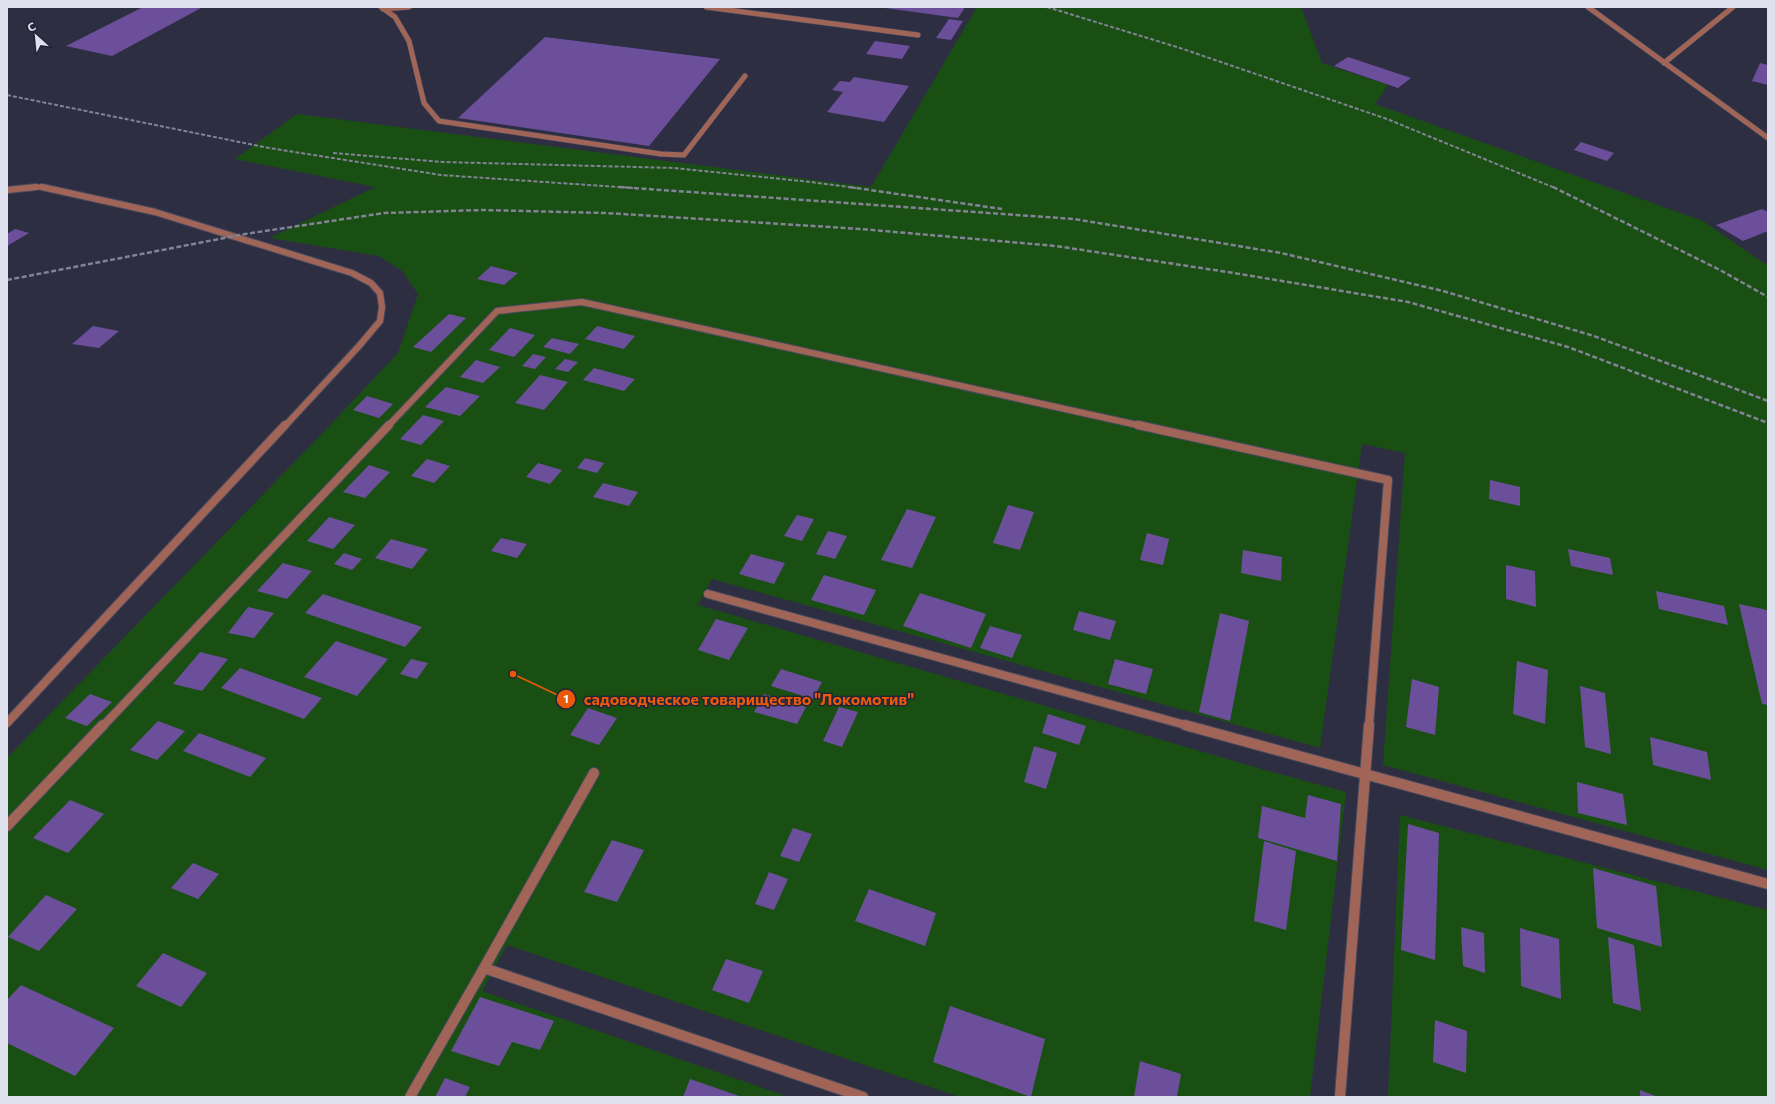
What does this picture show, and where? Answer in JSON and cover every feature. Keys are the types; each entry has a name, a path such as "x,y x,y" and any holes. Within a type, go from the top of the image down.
{"street":[{"path":"382,8 409,7"},
{"path":"706,7 918,35"},
{"path":"1588,7 1768,138"},
{"path":"1664,63 1733,7"},
{"path":"382,8 395,17 409,41 424,103 439,121 661,154 684,155 745,76"},
{"path":"7,190 40,187 156,212 219,231 352,273 370,283 380,294 382,307 380,321 360,346 7,723"},
{"path":"7,826 497,311 582,302 1388,480 1340,1097"},
{"path":"708,594 1364,775 1768,884"},
{"path":"410,1097 594,773"},
{"path":"484,968 863,1097"}],"green space":[{"path":"977,7 1301,7 1322,63 1388,85 1375,104 1703,221 1768,266 1768,870 1383,765 1405,453 1362,444 1320,748 712,579 698,605 1265,770 1346,792 1310,1097 960,1097 507,945 482,991 789,1097 7,1097 7,758 314,442 398,353 418,294 402,271 379,256 270,238 375,187 235,159 297,114 871,187"},
{"path":"1400,815 1768,910 1768,1097 1388,1097"}],"building":[{"path":"143,7 203,7 112,56 66,46"},
{"path":"878,7 965,7 958,18"},
{"path":"949,19 963,21 951,40 936,38"},
{"path":"545,37 720,59 649,146 458,118"},
{"path":"875,41 910,46 902,59 866,54"},
{"path":"1348,57 1411,78 1398,88 1334,66"},
{"path":"1760,63 1768,65 1768,85 1752,81"},
{"path":"854,77 909,86 884,122 827,112 843,92 832,90 840,81 850,82"},
{"path":"1581,142 1614,153 1607,161 1574,150"},
{"path":"1762,209 1768,212 1768,231 1743,241 1716,225"},
{"path":"15,229 29,233 7,246 7,234"},
{"path":"491,266 518,273 504,285 477,279"},
{"path":"449,314 466,318 431,352 413,347"},
{"path":"93,326 119,331 99,348 72,344"},
{"path":"597,326 635,336 624,349 585,339"},
{"path":"510,328 535,335 514,357 489,350"},
{"path":"552,338 579,344 570,354 543,347"},
{"path":"533,354 546,357 535,369 522,366"},
{"path":"565,359 578,362 568,372 555,369"},
{"path":"476,360 500,367 483,383 460,377"},
{"path":"594,368 635,379 624,391 583,380"},
{"path":"540,375 568,382 544,410 515,403"},
{"path":"446,387 480,396 460,416 425,407"},
{"path":"367,396 393,404 379,418 353,410"},
{"path":"423,415 444,421 421,445 400,439"},
{"path":"585,458 604,463 597,473 577,468"},
{"path":"427,459 450,466 434,483 411,476"},
{"path":"538,463 562,470 550,484 526,477"},
{"path":"369,465 390,472 365,498 343,492"},
{"path":"1490,480 1520,487 1520,506 1489,499"},
{"path":"603,483 638,492 629,506 593,497"},
{"path":"1008,505 1034,512 1020,550 993,543"},
{"path":"907,509 936,517 912,568 881,560"},
{"path":"797,515 814,519 802,541 784,536"},
{"path":"329,517 355,525 333,549 307,541"},
{"path":"828,531 847,536 835,559 816,554"},
{"path":"1147,533 1169,539 1163,565 1140,560"},
{"path":"501,538 527,544 517,558 491,551"},
{"path":"391,539 428,549 412,569 375,558"},
{"path":"1568,549 1610,558 1613,575 1571,566"},
{"path":"1243,550 1282,557 1281,581 1241,573"},
{"path":"344,553 362,559 352,570 334,564"},
{"path":"751,554 785,563 774,584 739,574"},
{"path":"283,563 312,571 287,599 257,591"},
{"path":"1506,565 1535,571 1536,607 1506,599"},
{"path":"824,575 876,590 864,615 811,600"},
{"path":"1656,591 1724,606 1728,625 1659,609"},
{"path":"920,593 986,614 971,648 903,626"},
{"path":"323,594 422,627 405,647 305,613"},
{"path":"1739,604 1767,610 1768,705 1762,704"},
{"path":"248,607 274,613 254,638 228,633"},
{"path":"1079,611 1116,621 1110,640 1073,630"},
{"path":"1220,613 1249,621 1230,721 1199,712"},
{"path":"716,619 748,628 729,660 698,650"},
{"path":"990,626 1022,635 1012,658 980,648"},
{"path":"336,641 388,659 357,696 304,677"},
{"path":"200,652 228,659 202,691 173,684"},
{"path":"411,659 428,663 417,679 400,674"},
{"path":"1115,659 1153,669 1146,694 1108,684"},
{"path":"1517,661 1548,670 1545,724 1513,714"},
{"path":"240,668 322,698 304,719 221,688"},
{"path":"781,669 822,682 813,699 771,686"},
{"path":"1412,679 1439,687 1435,735 1406,727"},
{"path":"1580,686 1605,693 1611,754 1585,747"},
{"path":"90,694 112,702 87,726 65,718"},
{"path":"764,694 806,707 797,724 754,712"},
{"path":"839,707 858,712 842,747 823,741"},
{"path":"588,708 617,718 599,745 570,735"},
{"path":"1048,714 1086,726 1079,745 1042,733"},
{"path":"158,721 185,731 157,760 130,750"},
{"path":"199,733 266,758 250,777 183,751"},
{"path":"1650,737 1707,752 1711,780 1653,765"},
{"path":"1034,746 1057,753 1046,789 1024,782"},
{"path":"1577,782 1623,794 1627,825 1578,813"},
{"path":"1308,795 1341,804 1337,861 1258,838 1262,806 1305,818"},
{"path":"70,800 104,814 68,853 33,838"},
{"path":"1408,824 1439,833 1435,960 1401,950"},
{"path":"793,828 812,834 799,862 780,856"},
{"path":"612,840 644,850 617,902 584,892"},
{"path":"1264,841 1296,851 1286,930 1254,921"},
{"path":"193,863 219,874 198,899 171,888"},
{"path":"1593,868 1656,886 1662,947 1597,928"},
{"path":"769,872 788,879 774,910 755,904"},
{"path":"869,889 936,913 925,946 855,921"},
{"path":"46,895 77,909 39,951 8,937"},
{"path":"1461,927 1484,933 1485,973 1463,966"},
{"path":"1520,928 1559,939 1561,999 1521,986"},
{"path":"1608,937 1634,945 1641,1011 1613,1003"},
{"path":"163,953 207,973 181,1007 136,986"},
{"path":"726,959 763,971 749,1003 712,990"},
{"path":"21,985 114,1028 75,1076 7,1043 7,1000"},
{"path":"480,997 554,1021 540,1050 512,1042 499,1066 451,1051"},
{"path":"950,1006 1045,1039 1031,1097 933,1062"},
{"path":"1435,1020 1467,1031 1466,1073 1433,1062"},
{"path":"1140,1061 1181,1074 1177,1097 1134,1097"},
{"path":"445,1078 470,1087 465,1097 435,1097"},
{"path":"690,1079 742,1097 683,1097"},
{"path":"1640,1090 1658,1097 1640,1097"}],"railway":[{"path":"1047,7 1180,48 1387,119 1555,188"},
{"path":"7,95 269,148 441,175 633,188"},
{"path":"333,153 443,162 674,168 855,188"},
{"path":"619,187 1074,219 1281,253 1443,291 1594,336 1768,401"},
{"path":"849,187 855,188"},
{"path":"1553,187 1720,270 1768,297"},
{"path":"855,188 1002,209"},
{"path":"7,280 245,234 384,213 483,210 606,213 861,229 1056,246 1234,273 1408,302 1568,347 1768,423"}],"place":[{"name":"садоводческое товарищество \"Локомотив\"","path":"513,674"}]}
